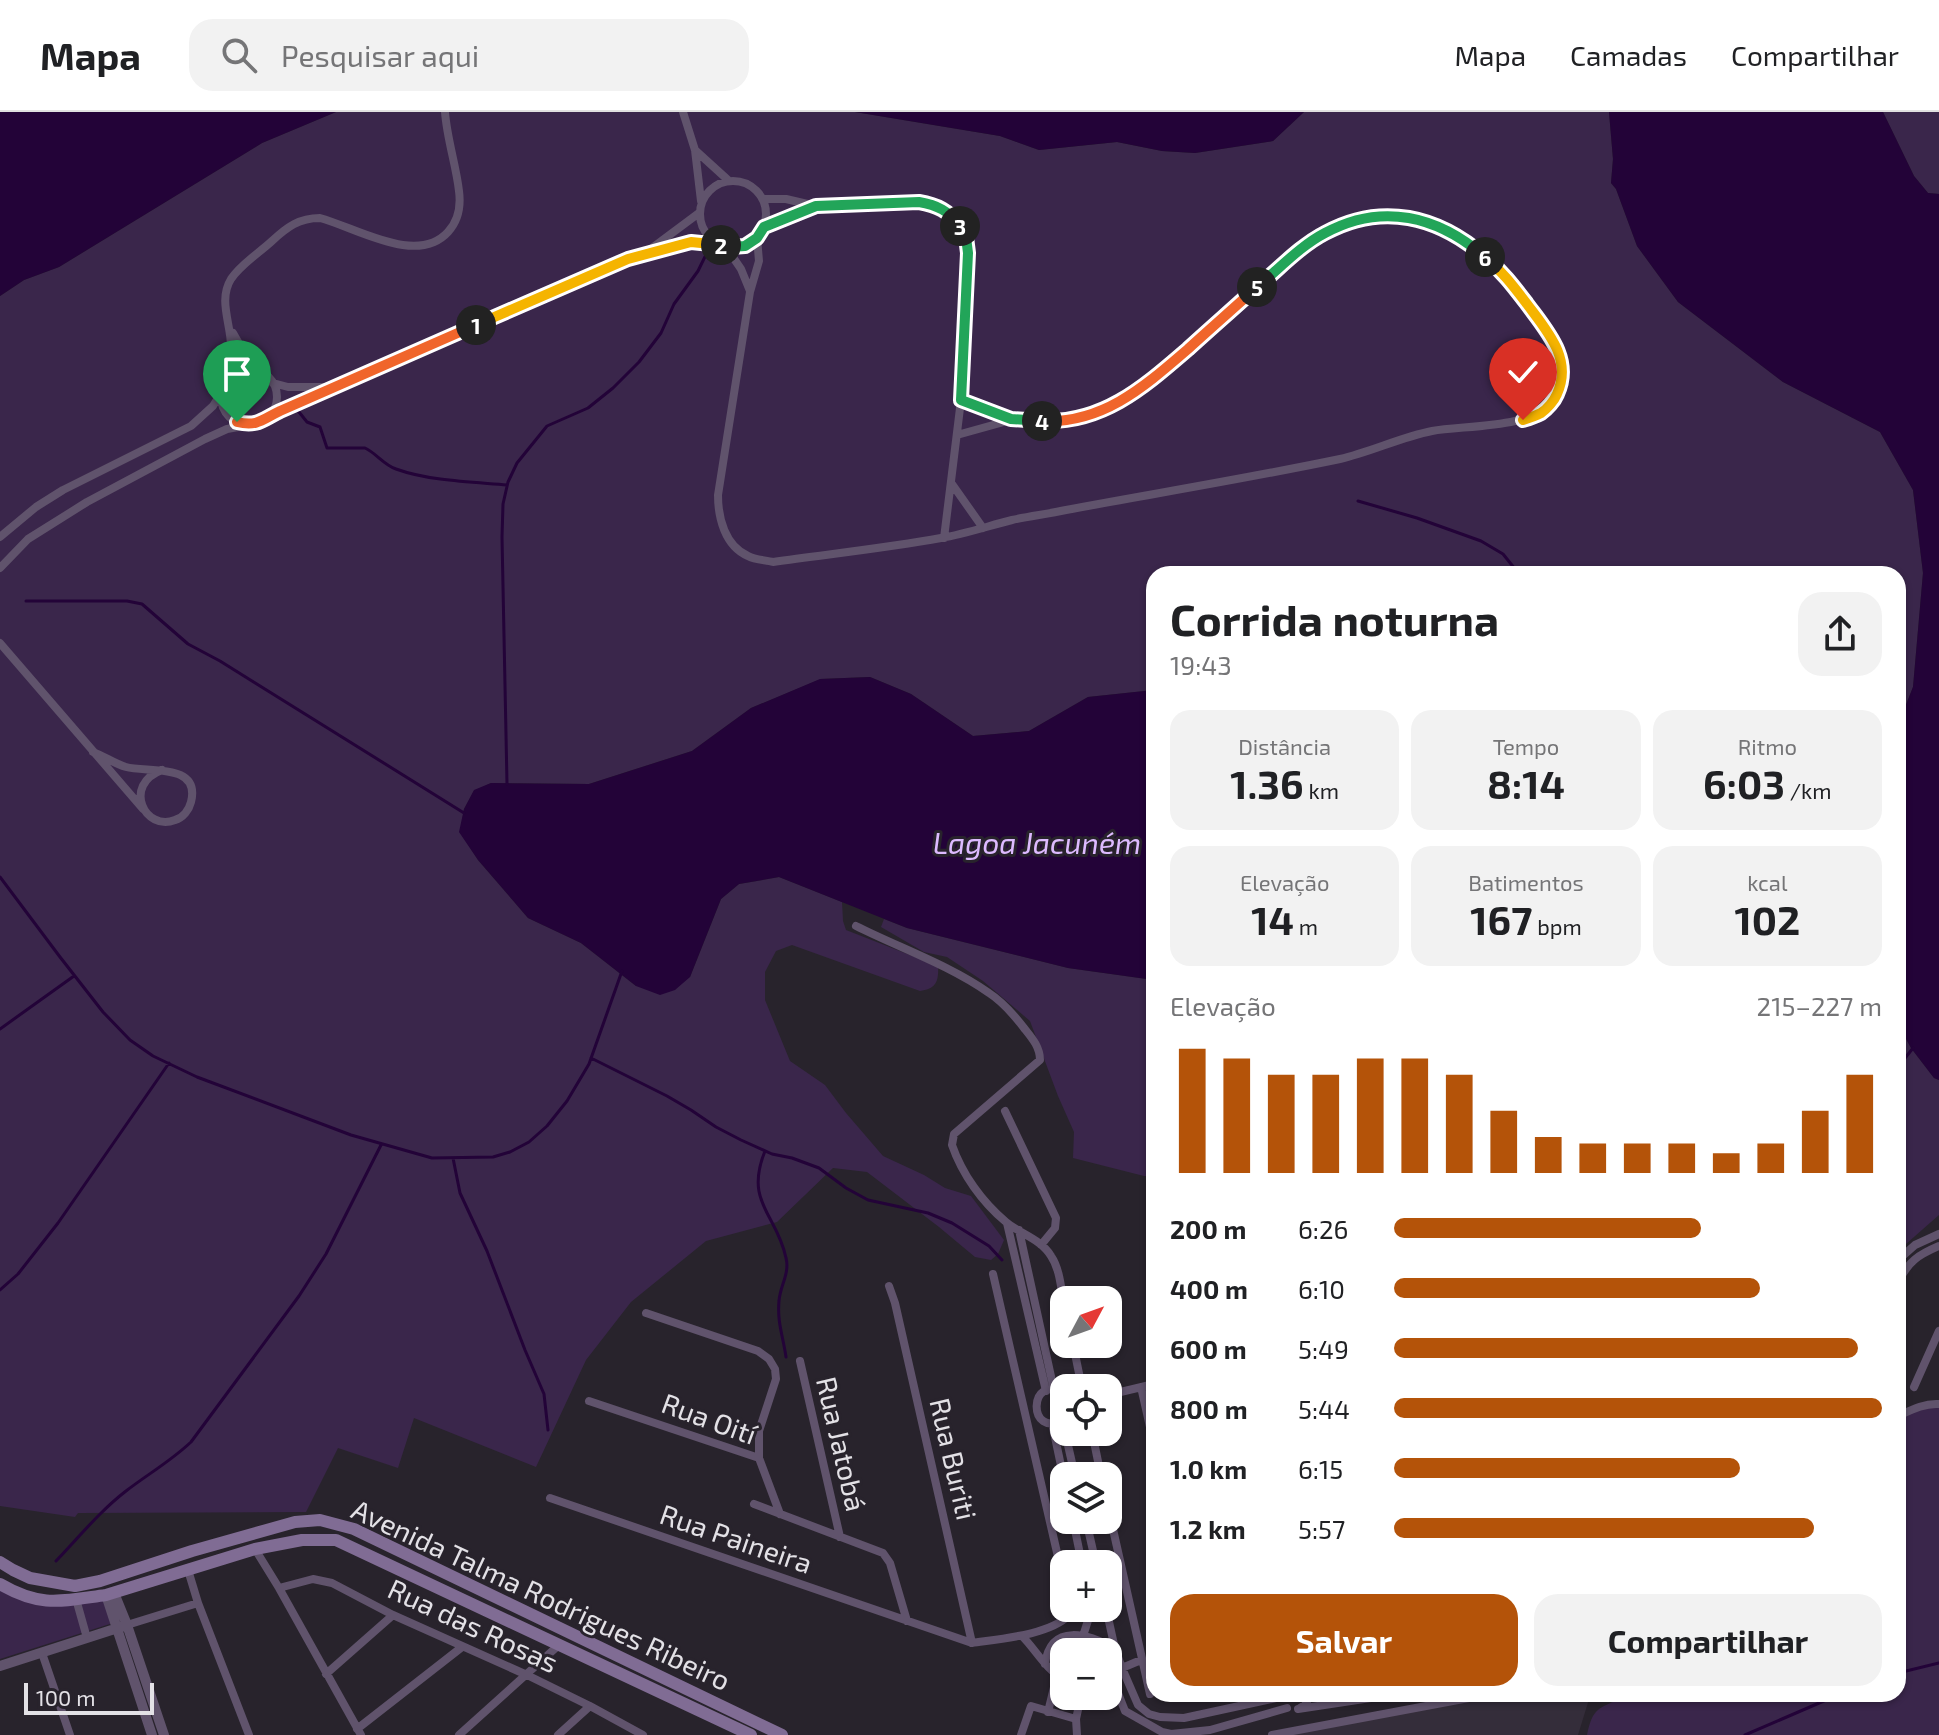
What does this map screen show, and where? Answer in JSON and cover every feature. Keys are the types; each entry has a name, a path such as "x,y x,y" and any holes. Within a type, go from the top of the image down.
{"main road":[{"name":"Avenida Talma Rodrigues Ribeiro","path":"0,1562 30,1578 75,1586 295,1522 320,1520 354,1529 782,1735"},
{"name":"Avenida Talma Rodrigues Ribeiro","path":"0,1584 36,1601 76,1599 110,1594 255,1549 302,1540 336,1540 751,1735"}],"street":[{"path":"270,416 277,394 273,383 249,361 237,344 225,311 232,277 297,221 309,218 320,218 395,244 413,247 438,240 453,225 459,212 460,194 445,112"},
{"path":"683,112 695,150 700,209 707,235 722,245 741,269 750,292"},
{"path":"695,150 728,180"},
{"path":"0,568 28,539 76,509 148,468 227,429 260,422 628,259 691,242 745,246 757,238 764,227 767,213 764,199 755,188 742,181 728,180 715,186 705,195 700,209 645,253"},
{"path":"764,199 786,199 816,206 919,202 934,204 959,223 966,237 968,253 961,400 944,538"},
{"path":"764,227 816,206"},
{"path":"757,238 759,261 750,292 718,495 718,512 733,544 748,556 773,562 944,538 1029,517 1350,457 1429,432 1523,420 1543,412 1555,399 1562,382 1563,365 1545,328 1500,269 1474,247 1451,232 1427,222 1402,216 1374,216 1324,233 1152,380 1113,405 1088,416 1062,422 1011,419 961,400"},
{"path":"0,537 36,507 63,490 191,426 213,406 230,366 229,325"},
{"path":"224,382 243,369 255,369 265,374"},
{"path":"273,383 288,387 336,387"},
{"path":"221,393 222,405 228,415 237,422 249,425"},
{"path":"957,435 1011,419"},
{"path":"952,484 983,528"},
{"path":"0,643 93,752 146,812 154,819 165,822 185,815 192,795 183,776 173,771 130,768 93,752"},
{"path":"146,812 141,802 144,782 162,770"},
{"path":"856,926 962,976 991,994 1007,1007 1034,1039 1040,1060 954,1134 952,1145 969,1180 989,1205 1007,1223 1041,1245 1051,1256 1060,1286"},
{"path":"1005,1111 1056,1218 1055,1228 1041,1245"},
{"path":"1007,1223 1050,1390"},
{"path":"1019,1230 1050,1390"},
{"path":"1906,1253 1915,1245 1939,1234"},
{"path":"1906,1269 1919,1255 1939,1246"},
{"path":"993,1274 1057,1550"},
{"name":"Rua Buriti","path":"889,1286 972,1643"},
{"path":"646,1313 758,1351 769,1359 776,1379 759,1431 759,1458"},
{"path":"1914,1387 1939,1331"},
{"name":"Rua Jatobá","path":"800,1361 840,1537"},
{"path":"1122,1392 1146,1386"},
{"path":"1141,1387 1146,1409"},
{"path":"1050,1390 1037,1399 1036,1408 1041,1419 1050,1422"},
{"name":"Rua Oití","path":"589,1401 759,1458 780,1514"},
{"path":"1906,1412 1916,1407 1939,1404"},
{"path":"1025,1411 1036,1408"},
{"name":"Rua Paineira","path":"550,1498 972,1643"},
{"path":"754,1504 883,1553 890,1563 907,1621"},
{"path":"1114,1534 1146,1679"},
{"path":"255,1549 359,1732 462,1647"},
{"path":"188,1570 249,1735"},
{"name":"Rua das Rosas","path":"279,1588 313,1579 332,1583 393,1615 527,1675 643,1735"},
{"path":"110,1594 164,1735"},
{"path":"76,1599 87,1638"},
{"path":"0,1666 198,1603"},
{"path":"326,1674 393,1615"},
{"path":"972,1643 1022,1636 1060,1622"},
{"path":"1083,1636 1088,1622"},
{"path":"122,1626 152,1735"},
{"path":"1022,1636 1050,1668"},
{"path":"1059,1638 1091,1638"},
{"path":"459,1735 560,1644"},
{"path":"1035,1649 1050,1645"},
{"path":"1045,1664 1050,1645"},
{"path":"42,1653 70,1735"},
{"path":"1141,1660 1122,1668 1138,1705 1149,1714 1184,1718 1250,1702"},
{"path":"1279,1702 1287,1708"},
{"path":"1298,1709 1307,1702"},
{"path":"1122,1705 1125,1711 1171,1734 1210,1730 1287,1708 1344,1702"},
{"path":"1272,1735 1447,1702"},
{"path":"558,1735 590,1706"},
{"path":"1021,1735 1031,1706 1076,1719"},
{"path":"1048,1712 1050,1706"},
{"path":"1077,1735 1078,1710"},
{"path":"623,1725 631,1735"}],"shaded area":[{"path":"336,112 855,112 1000,136 1039,150 1117,142 1162,151 1195,153 1273,141 1304,112 1609,112 1613,159 1611,183 1637,246 1678,302 1783,382 1880,432 1913,490 1923,573 1913,687 1906,705 1906,566 1146,566 1146,691 1088,697 1029,731 973,736 911,694 870,677 821,679 751,708 692,751 589,784 491,783 474,791 464,809 460,832 478,860 528,918 581,943 636,986 690,977 721,899 739,884 779,877 842,902 846,930 938,966 935,983 920,991 792,945 776,951 765,972 765,1000 790,1061 825,1085 883,1156 945,1188 971,1196 1004,1240 998,1254 991,1260 975,1257 867,1172 833,1168 777,1222 706,1241 631,1302 586,1360 536,1467 414,1418 398,1468 338,1448 306,1512 78,1513 75,1517 0,1506 0,296 24,280 59,267 262,143"},
{"path":"1883,112 1939,112 1939,194 1928,193 1914,176"},
{"path":"884,919 907,928 1068,968 1146,979 1146,1176 1073,1158 1074,1132 1030,1021 983,981 947,957 924,952 881,927"},
{"path":"1906,1039 1934,1078 1939,1080 1939,1215 1906,1244"},
{"path":"1928,1403 1939,1408 1939,1735 1587,1735 1594,1714 1613,1702 1906,1702 1906,1415"},
{"path":"0,1587 24,1598 105,1596 113,1623 0,1659"},
{"path":"1458,1702 1588,1702 1578,1735 1283,1735"}],"water":[{"path":"0,112 336,112 262,143 59,267 24,280 0,296"},
{"path":"855,112 1304,112 1273,141 1195,153 1162,151 1117,142 1039,150 1000,136"},
{"path":"1609,112 1883,112 1914,176 1928,193 1939,194 1939,1080 1934,1078 1906,1039 1906,705 1913,687 1923,573 1913,490 1880,432 1783,382 1678,302 1637,246 1611,183 1613,159"},
{"name":"Lagoa Jacuném","path":"870,677 911,694 973,736 1029,731 1088,697 1146,691 1146,979 1068,968 907,928 779,877 739,884 721,899 690,977 675,990 660,995 636,986 581,943 528,918 478,860 459,832 464,809 474,790 491,783 589,784 692,751 751,708 820,679"}],"waterway":[{"path":"507,784 502,537 503,504 508,482 517,463 547,426 588,408 639,362 661,333 674,304 698,271 718,230"},
{"path":"295,407 307,422 320,427 327,448 365,448 392,467 422,476 507,485"},
{"path":"1358,501 1481,541 1503,554 1513,566"},
{"path":"26,601 127,601 142,604 188,644 464,813"},
{"path":"0,877 103,1012 130,1040 153,1056 197,1077 351,1135 432,1158 493,1157 529,1142 547,1126 567,1101 589,1064 622,971"},
{"path":"0,1029 74,976"},
{"path":"1906,1057 1913,1048"},
{"path":"591,1058 667,1096 741,1140 772,1154 819,1168 868,1200 928,1213 952,1223 989,1246 1002,1260"},
{"path":"0,1290 18,1274 58,1223 169,1063"},
{"path":"56,1561 116,1499 191,1442 299,1296 326,1254 381,1145"},
{"path":"765,1151 758,1183 760,1196 782,1243 787,1264 779,1309 786,1357"},
{"path":"453,1158 460,1193 487,1251 544,1394 548,1430"},
{"path":"1906,1671 1939,1663"},
{"path":"1745,1735 1821,1702"}],"route":[{"path":"237,422 249,425 260,422 379,367 645,253 691,242 745,246 757,238 764,227 816,206 919,202 934,204 948,212 959,223 966,237 968,253 961,400 1011,419 1062,422 1088,416 1113,405 1152,380 1324,233 1374,216 1402,216 1451,232 1474,247 1500,269 1554,343 1563,365 1562,382 1555,399 1543,412 1523,420"}]}
